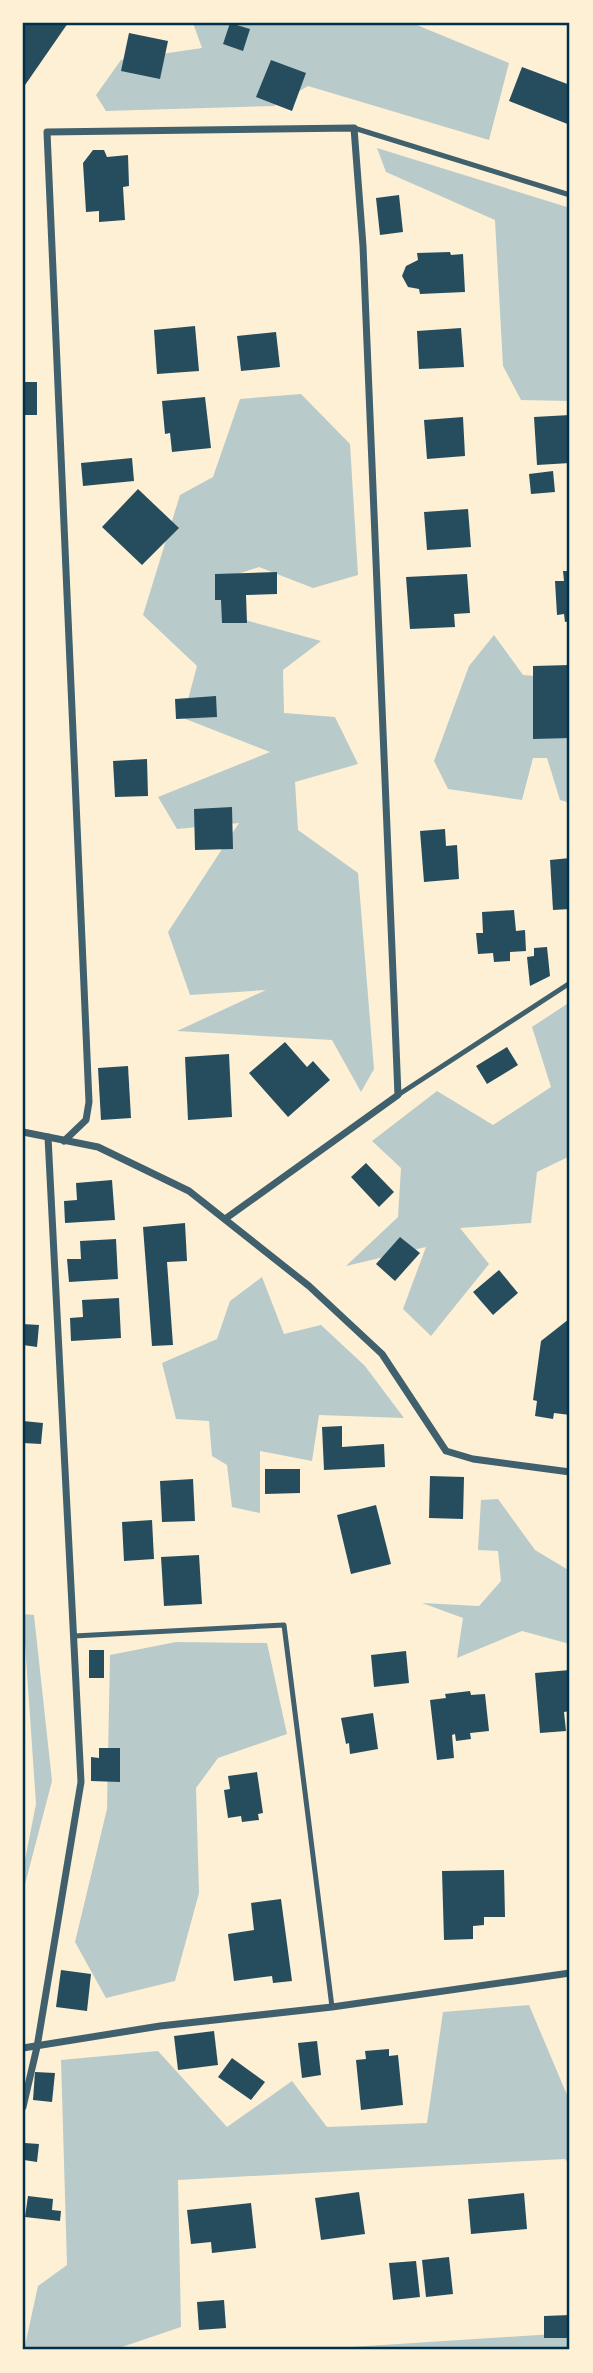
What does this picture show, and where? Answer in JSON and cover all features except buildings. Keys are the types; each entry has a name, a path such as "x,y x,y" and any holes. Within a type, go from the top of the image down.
{"street":[{"path":"64,1140 86,1120 89,1102 47,132 354,128 363,260 398,1095 225,1219"},
{"path":"23,1132 98,1147 189,1191 309,1286 382,1354 446,1451 473,1459 570,1472"},
{"path":"23,2107 37,2047 81,1782 48,1137"},
{"path":"23,2048 160,2025 332,2007 570,1973"}],"lane":[{"path":"354,128 570,195"},
{"path":"398,1095 570,984"},
{"path":"74,1636 284,1625 332,2007"}],"shaded area":[{"path":"193,23 412,23 509,63 489,140 308,86 274,106 106,111 96,95 121,60 202,48"},
{"path":"377,148 570,208 570,401 521,400 503,366 495,220 386,172"},
{"path":"301,394 350,444 358,575 313,588 259,567 219,580 238,618 321,641 283,670 284,713 335,717 358,764 295,782 298,830 358,873 374,1069 361,1092 332,1040 177,1031 266,990 190,995 168,932 239,823 177,829 158,797 270,752 183,718 197,666 143,615 180,495 213,477 240,399"},
{"path":"494,635 523,675 548,677 551,727 570,732 570,803 560,800 547,758 533,758 522,800 448,789 434,761 469,666"},
{"path":"570,1002 570,1156 537,1172 531,1223 460,1228 489,1264 431,1336 403,1309 426,1247 346,1266 398,1217 401,1168 372,1141 437,1091 493,1125 551,1087 532,1027"},
{"path":"262,1277 284,1334 321,1325 365,1366 404,1418 319,1415 312,1461 260,1451 260,1513 232,1507 227,1465 212,1456 209,1421 176,1419 162,1363 217,1339 230,1301"},
{"path":"498,1499 535,1550 570,1571 570,1644 522,1631 457,1658 463,1618 422,1603 479,1606 501,1581 498,1551 478,1550 481,1500"},
{"path":"23,1614 34,1615 52,1781 23,1892 23,1870 36,1804"},
{"path":"176,1642 267,1643 287,1734 218,1758 196,1788 199,1893 175,1981 106,1998 75,1942 107,1809 110,1655"},
{"path":"529,2005 570,2102 570,2165 565,2159 178,2180 181,2327 113,2350 24,2350 38,2286 67,2265 61,2060 158,2051 227,2127 292,2081 327,2127 427,2123 443,2012"},
{"path":"570,2333 570,2350 305,2350"}]}
